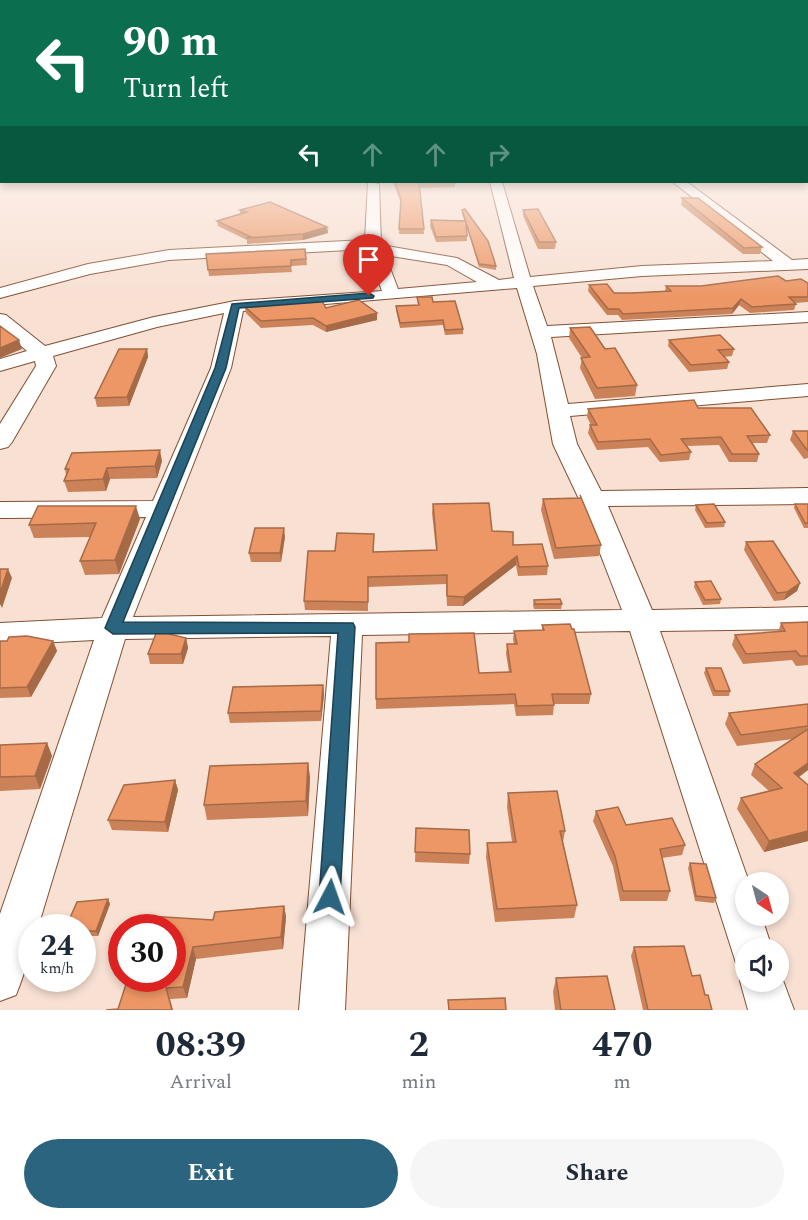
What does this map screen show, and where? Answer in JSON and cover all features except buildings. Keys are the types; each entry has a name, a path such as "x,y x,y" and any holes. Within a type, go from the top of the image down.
{"street":[{"path":"373,202 374,246 392,295"},
{"path":"499,202 510,284 540,332 547,354 565,444 592,499 641,620 748,938"},
{"path":"706,202 789,265"},
{"path":"0,293 88,269 169,255 374,246 451,261 510,284"},
{"path":"0,365 154,322 235,306 392,295 642,271 808,264"},
{"path":"0,979 113,628 221,368 235,306"},
{"path":"540,332 808,317"},
{"path":"0,319 42,354 46,366 0,442"},
{"path":"557,411 808,390"},
{"path":"592,499 808,496"},
{"path":"0,510 163,509"},
{"path":"0,634 113,628 347,627 808,618"},
{"path":"322,1010 347,627"},
{"path":"765,992 771,1010"}],"route":[{"path":"330,897 347,627 113,628 221,368 235,306 369,296"}]}
